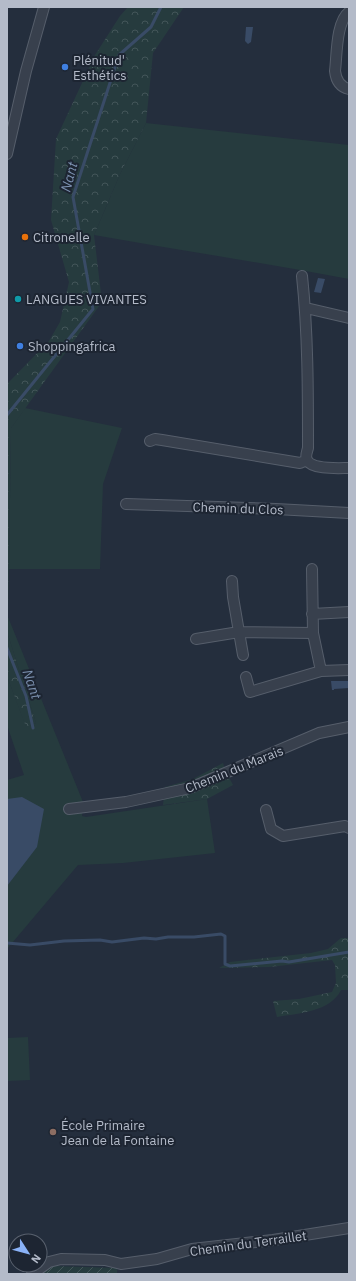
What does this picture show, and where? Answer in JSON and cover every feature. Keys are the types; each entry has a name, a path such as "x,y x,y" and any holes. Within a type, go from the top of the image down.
{"street":[{"path":"7,154 26,71 44,7"},
{"path":"349,12 344,16 340,26 335,71 336,78 339,83 349,90"},
{"path":"302,276 306,308 308,419 308,448 306,456 310,464 315,466 349,468"},
{"path":"306,308 349,318"},
{"path":"150,441 155,439 162,440 300,463 307,460"},
{"name":"Chemin du Clos","path":"126,504 349,512"},
{"path":"312,569 313,633 321,671"},
{"path":"232,581 233,597 243,654"},
{"path":"312,614 349,612"},
{"path":"196,639 239,632 313,633"},
{"path":"246,677 250,692 321,671 349,670"},
{"name":"Chemin du Marais","path":"69,810 126,802 190,788 319,733 349,727"},
{"path":"266,810 270,829 283,836 345,826 349,828"},
{"name":"Chemin du Terraillet","path":"32,1274 49,1262 61,1259 105,1260 121,1264 157,1259 192,1249 273,1240 349,1228"}],"green space":[{"path":"128,7 184,7 153,53 146,123 120,174 94,235 102,302 11,428 7,618 7,384 49,341 60,322 69,282 51,220 56,139 95,55 120,16"},
{"path":"146,123 349,145 349,279 94,235 120,174"},
{"path":"25,408 122,428 103,484 100,569 9,569 11,428"},
{"path":"8,617 83,802 82,816 86,817 207,799 215,853 123,863 78,865 7,949 7,780 24,775 7,725 7,676 26,726 36,723 7,632"},
{"path":"7,632 36,723 26,727 7,676"},
{"path":"223,763 233,785 207,799 163,805 165,787 193,779"},
{"path":"341,938 349,938 349,990 341,990 329,1003 313,1010 277,1017 273,1001 299,999 332,992 336,983 335,965 332,960 269,967 219,968 230,962 311,953 328,949"},
{"path":"28,1037 30,1080 7,1081 7,1038"},
{"path":"53,1266 117,1268 117,1274 39,1274 48,1273 48,1269"}],"water":[{"path":"246,27 253,27 251,42 248,44 245,41"},
{"path":"318,278 325,279 321,293 314,292"},
{"path":"331,681 349,681 349,688 332,690"},
{"path":"22,797 44,809 37,847 7,886 7,799"}],"waterway":[{"name":"Nant","path":"7,415 93,309 73,197 119,55 151,27 161,7"},
{"name":"Nant","path":"7,648 26,696 33,728"},
{"path":"7,943 30,945 64,941 100,940 112,942 144,938 156,939 221,934 225,936 225,964 230,966 282,961 289,962 349,952"}],"place":[{"name":"Plénitud' Esthétics","path":"65,67"},
{"name":"Citronelle","path":"25,237"},
{"name":"LANGUES VIVANTES","path":"18,299"},
{"name":"Shoppingafrica","path":"20,346"},
{"name":"École Primaire Jean de la Fontaine","path":"53,1132"}]}
